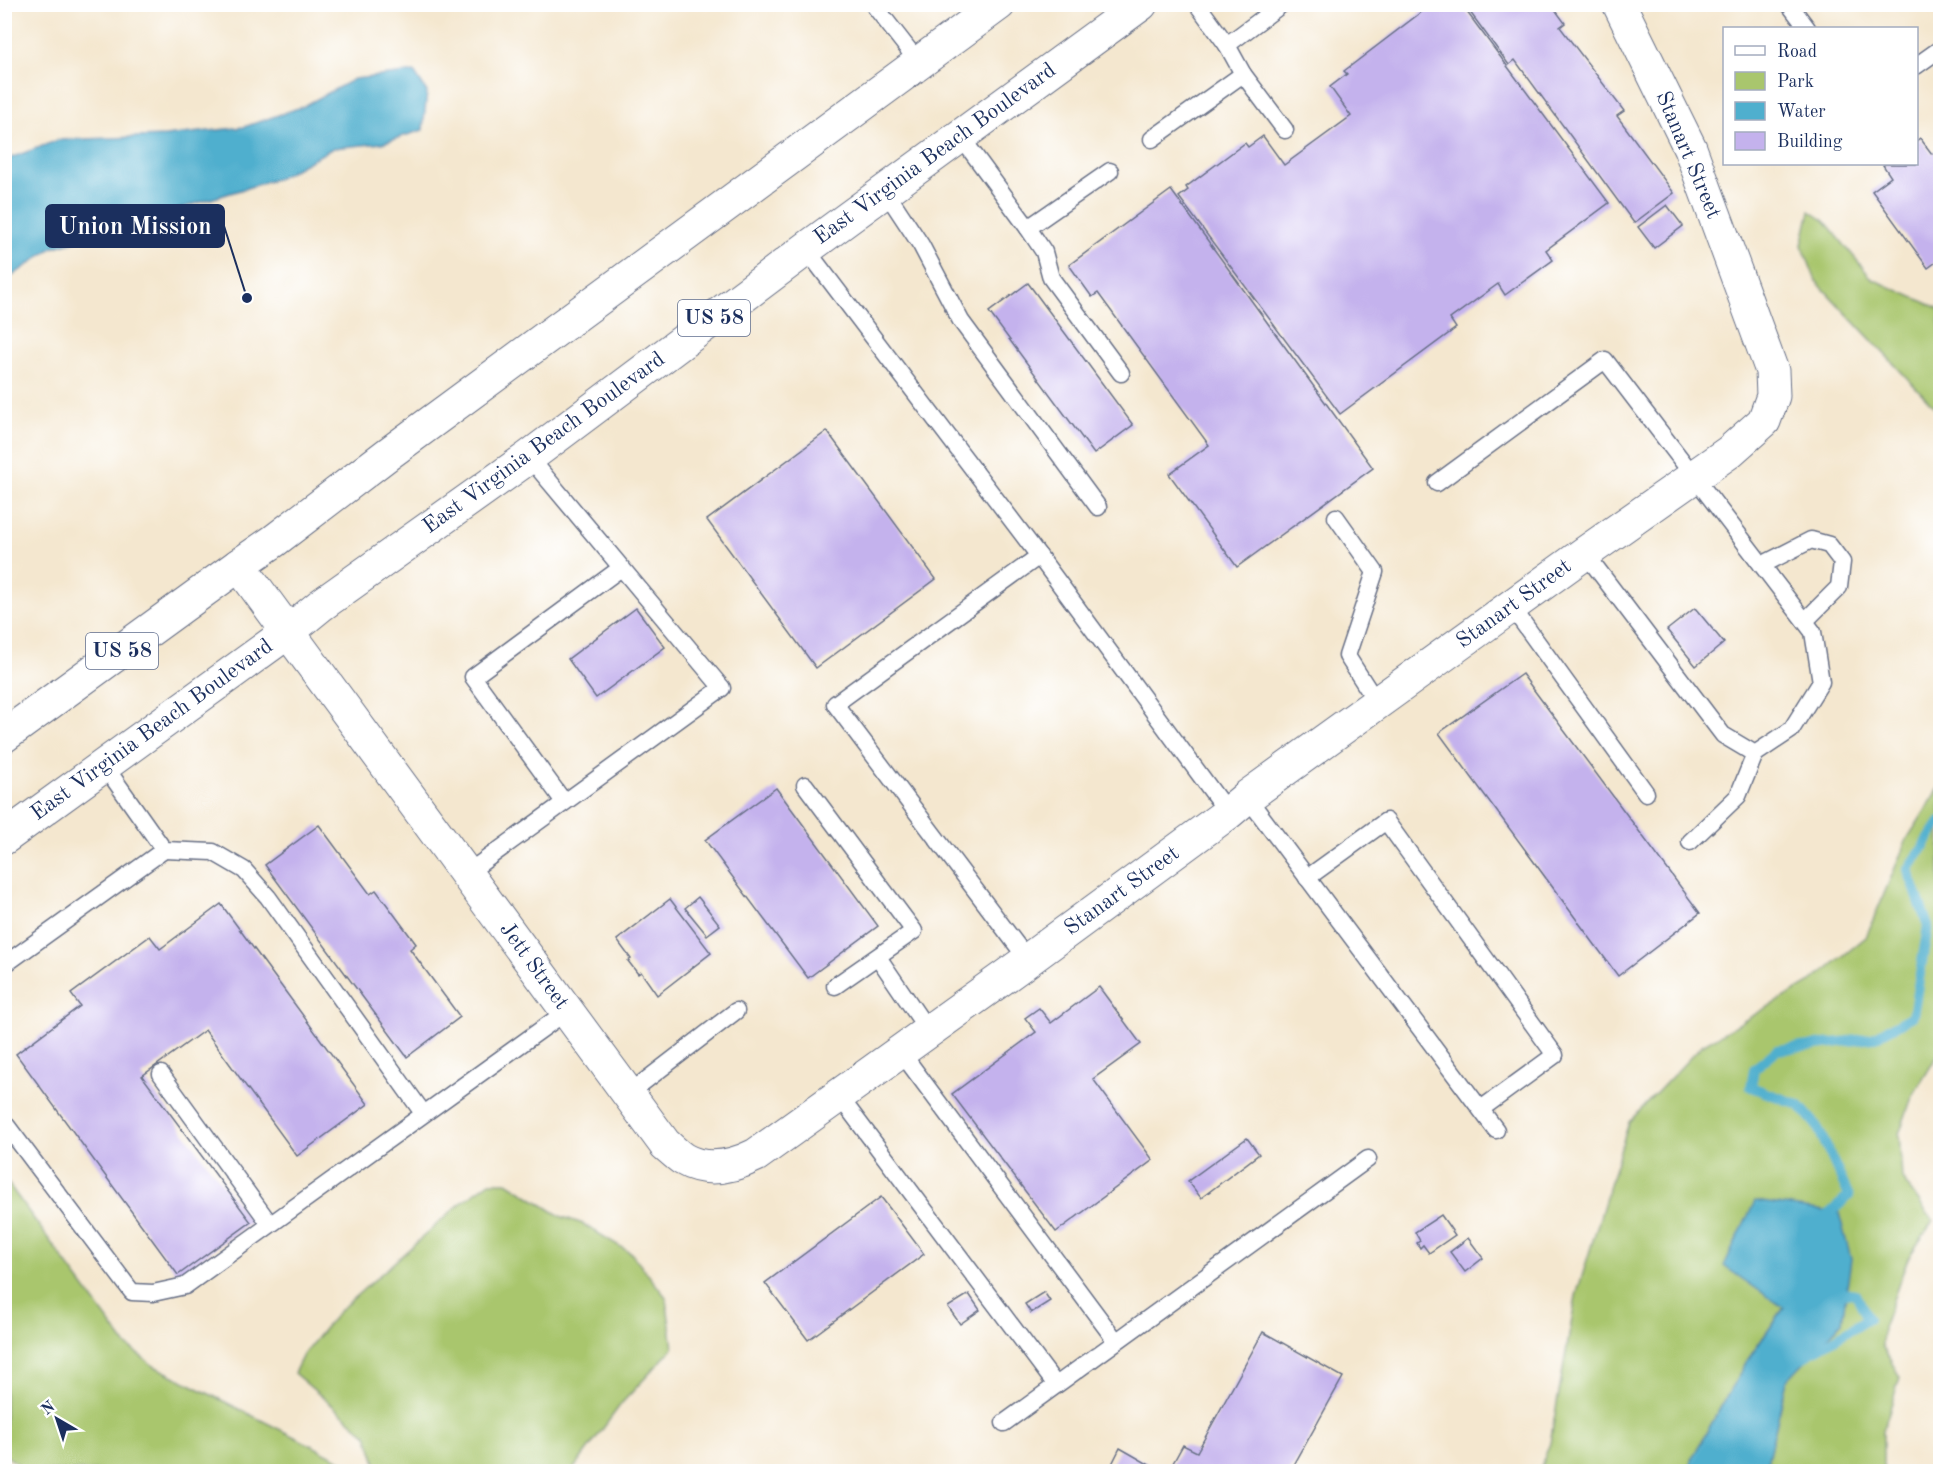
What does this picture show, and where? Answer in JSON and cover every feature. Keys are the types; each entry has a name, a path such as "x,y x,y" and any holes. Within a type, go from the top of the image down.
{"main road":[{"name":"US 58","path":"4,736 274,541 397,447 999,4"},
{"name":"East Virginia Beach Boulevard","path":"4,838 288,632 321,605 529,457 806,249 1142,4"},
{"name":"Stanart Street","path":"901,1052 1377,703 1729,452 1764,421 1773,396 1773,371 1690,148 1619,4"},
{"name":"Jett Street","path":"239,565 628,1095 665,1144 684,1160 708,1167 738,1164 756,1155 901,1052"}],"lane":[{"path":"873,4 919,63"},
{"path":"1197,4 1227,45 1243,74 1285,130"},
{"path":"1227,45 1282,4"},
{"path":"1790,4 1806,27"},
{"path":"1918,65 1941,49"},
{"path":"1152,139 1243,74"},
{"path":"961,137 1044,252 1051,278 1121,373"},
{"path":"1028,228 1110,171"},
{"path":"886,192 921,245 961,321 1098,507"},
{"path":"806,249 1039,556 1237,805 1307,878 1497,1130"},
{"path":"1437,483 1605,360 1813,632 1821,682 1791,730 1755,754 1738,796 1689,842"},
{"path":"466,874 722,687 529,457"},
{"path":"1336,517 1375,572 1347,656 1377,703"},
{"path":"1761,565 1811,540 1829,544 1842,562 1839,587 1805,621"},
{"path":"1585,553 1723,735 1755,754"},
{"path":"1028,960 835,704 1039,556"},
{"path":"564,802 473,677 621,568"},
{"path":"1511,606 1646,793"},
{"path":"104,765 164,850"},
{"path":"806,785 914,931 835,986"},
{"path":"1307,878 1386,821 1555,1055 1481,1109"},
{"path":"4,965 164,850 213,852 244,870 268,897 423,1113"},
{"path":"878,957 929,1032"},
{"path":"4,1122 132,1292 153,1293 185,1286 567,1011"},
{"path":"628,1095 736,1011"},
{"path":"901,1052 1116,1341"},
{"path":"161,1074 270,1224"},
{"path":"839,1096 1056,1385"},
{"path":"1004,1423 1368,1159"}],"green space":[{"path":"1810,211 1825,221 1872,279 1940,309 1940,413 1816,281 1802,245"},
{"path":"1940,787 1940,1051 1912,1097 1899,1134 1902,1178 1933,1221 1908,1258 1883,1328 1882,1346 1900,1377 1883,1431 1883,1467 1887,1471 1765,1471 1787,1380 1842,1322 1784,1307 1747,1361 1691,1460 1692,1471 1539,1472 1550,1443 1576,1296 1629,1122 1702,1045 1811,982 1866,937 1907,839"},
{"path":"4,1178 126,1345 154,1366 360,1470 378,1469 367,1435 294,1373 303,1355 338,1312 461,1203 490,1182 507,1182 560,1216 583,1224 631,1253 666,1297 673,1348 621,1404 572,1471 28,1471 5,1455"}],"water":[{"path":"414,72 427,92 423,130 382,143 333,148 279,178 52,248 5,281 5,160 58,140 165,136 244,127 304,106 354,79"},
{"path":"1755,1201 1839,1213 1851,1259 1842,1322 1787,1380 1765,1471 1692,1471 1691,1460 1747,1361 1784,1308 1724,1266"}],"building":[{"path":"1432,4 1437,7 1441,4 1461,4 1609,203 1546,250 1553,260 1505,295 1498,284 1450,319 1456,328 1340,414 1179,197 1188,190 1186,187 1245,143 1248,147 1263,136 1284,165 1351,116 1330,87 1347,74 1344,71"},
{"path":"1464,4 1551,4 1565,23 1560,27 1624,111 1617,116 1674,193 1634,223 1515,60 1509,65"},
{"path":"1920,138 1932,154 1940,148 1940,259 1928,268 1872,191 1891,177 1883,165 1918,165 1918,140"},
{"path":"1171,190 1373,468 1237,567 1169,474 1209,445 1098,293 1092,297 1069,265"},
{"path":"1667,205 1683,226 1654,248 1638,227"},
{"path":"1028,283 1133,425 1094,454 989,312"},
{"path":"827,431 936,579 816,668 707,520"},
{"path":"636,608 665,647 596,698 568,659"},
{"path":"1695,608 1724,643 1696,666 1667,630"},
{"path":"1522,674 1700,913 1618,976 1439,733"},
{"path":"776,788 878,926 808,978 705,840"},
{"path":"319,825 370,894 376,890 416,944 410,949 460,1017 407,1057 265,865"},
{"path":"698,897 720,925 707,935 685,908"},
{"path":"670,899 711,953 657,995 641,972 638,974 628,961 631,959 617,940"},
{"path":"221,904 368,1104 297,1156 205,1030 142,1076 251,1222 178,1275 16,1054 80,1006 71,994 150,936 160,949"},
{"path":"1099,987 1141,1044 1093,1079 1153,1160 1056,1232 952,1094 1036,1032 1025,1018 1039,1008 1051,1023"},
{"path":"1247,1138 1259,1154 1201,1198 1188,1181"},
{"path":"881,1197 924,1254 808,1340 765,1283"},
{"path":"1441,1215 1455,1235 1429,1253 1423,1245 1420,1248 1417,1243 1420,1241 1415,1232"},
{"path":"1468,1238 1483,1258 1465,1272 1450,1252"},
{"path":"1044,1292 1050,1301 1031,1313 1025,1304"},
{"path":"969,1294 980,1310 960,1324 948,1307"},
{"path":"1263,1332 1343,1377 1290,1472 1168,1472 1183,1445 1197,1452"},
{"path":"1120,1448 1162,1472 1108,1472"}],"waterway":[{"path":"1821,1221 1849,1196 1817,1126 1799,1105 1751,1087 1754,1069 1777,1050 1873,1038 1913,1016 1928,926 1908,870 1940,822"},
{"path":"1802,1358 1868,1319 1856,1294 1834,1291"}],"place":[{"name":"Union Mission","path":"247,298"}]}
